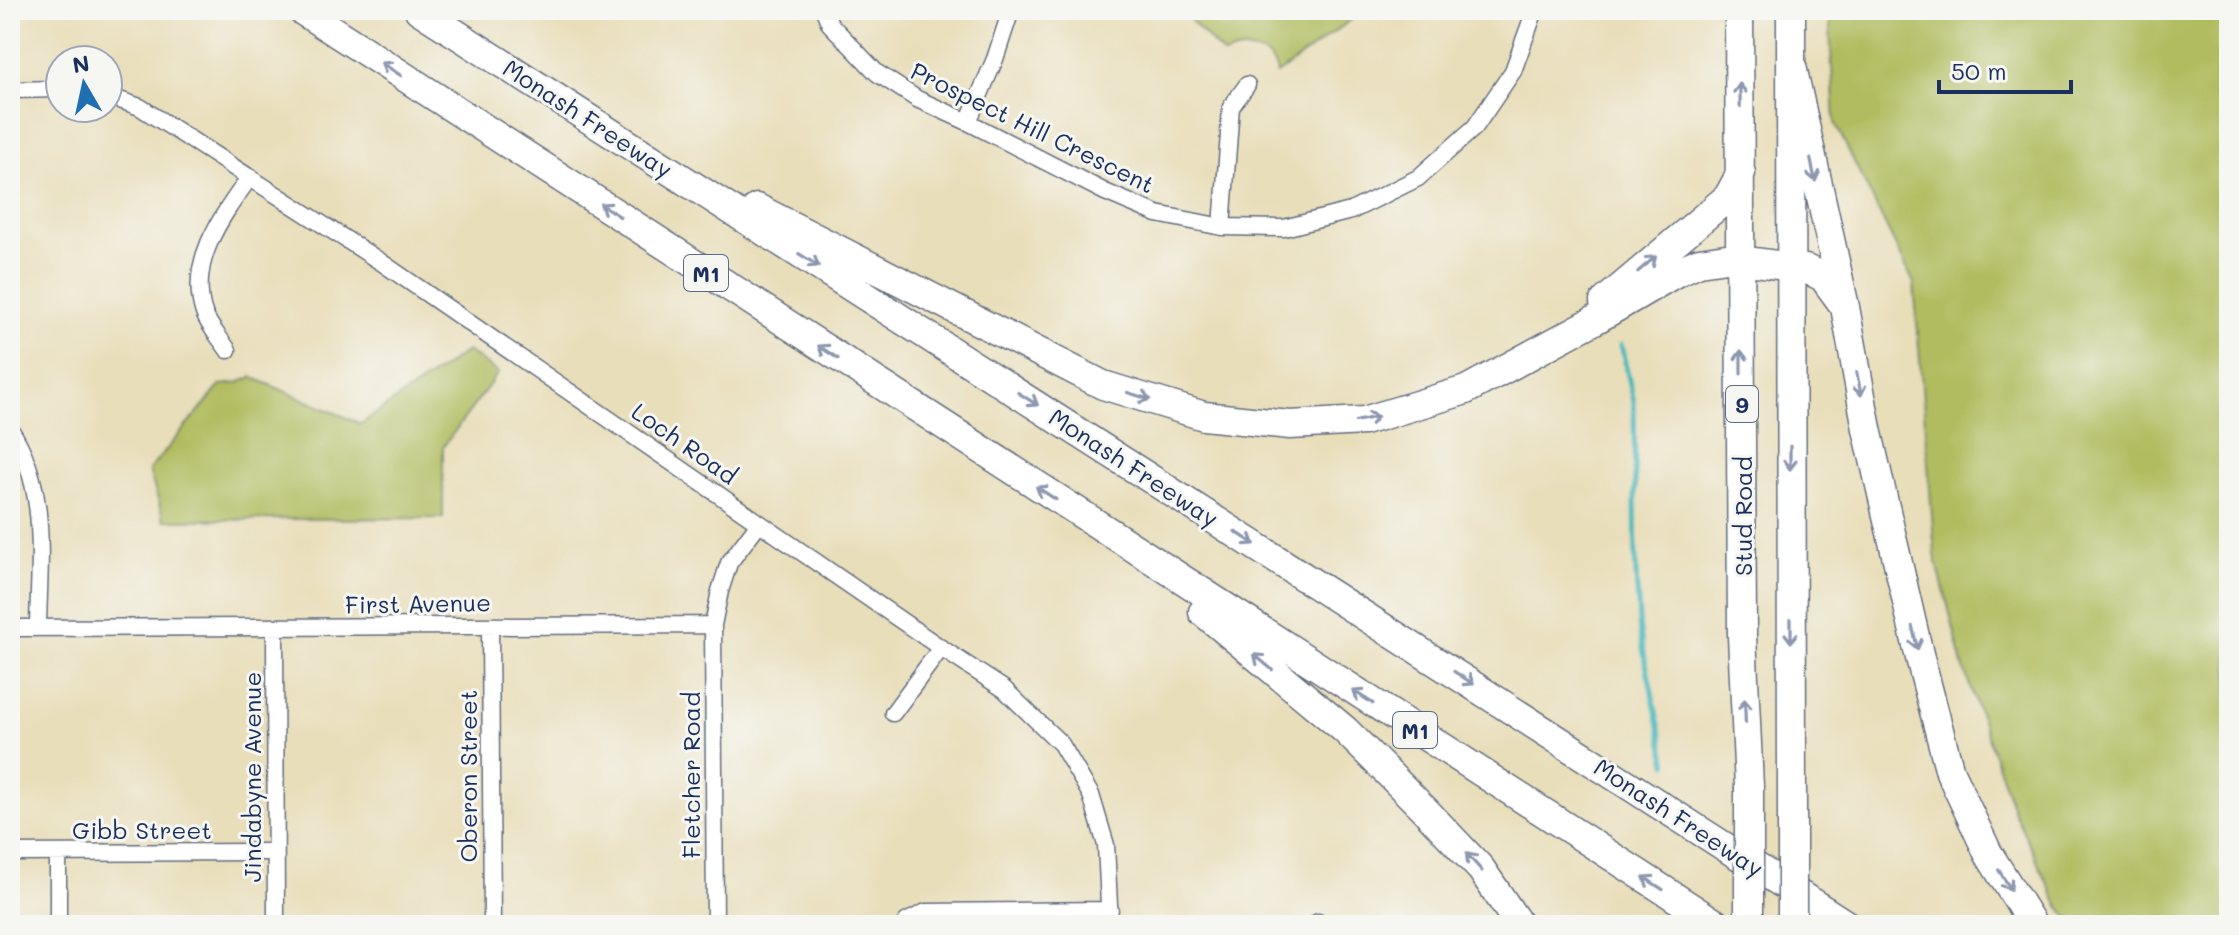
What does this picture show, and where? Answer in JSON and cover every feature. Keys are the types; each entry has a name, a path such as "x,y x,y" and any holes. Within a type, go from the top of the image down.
{"highway":[{"name":"M1","path":"301,10 1111,536 1718,925"},
{"name":"Monash Freeway","path":"419,10 1847,925"},
{"name":"Stud Road","path":"1739,10 1742,636 1749,787 1749,925"},
{"name":"Stud Road","path":"1791,10 1792,925"},
{"path":"1792,66 1845,307 1867,429 1950,772 1988,853 2033,925"},
{"path":"601,128 1103,385 1204,416 1290,425 1364,421 1466,390 1699,262 1726,258 1806,269 1823,277 1845,307"},
{"path":"1595,320 1604,301 1728,197 1741,173"},
{"path":"1111,536 1345,730 1481,869 1519,925"}],"street":[{"name":"Prospect Hill Crescent","path":"824,10 830,24 877,73 917,99 1105,192 1157,214 1222,227 1284,228 1351,211 1418,178 1475,127 1513,71 1534,21 1535,10"},
{"path":"968,122 995,59 1011,10"},
{"path":"1222,227 1231,107 1247,85"},
{"path":"10,90 44,89"},
{"name":"Loch Road","path":"124,102 140,107 381,262 1004,689 1061,744 1091,795 1106,845 1110,918"},
{"path":"228,350 204,314 199,274 218,222 250,177"},
{"path":"10,429 30,467 38,509 38,628"},
{"path":"713,625 729,563 759,523"},
{"name":"First Avenue","path":"10,628 713,625"},
{"name":"Fletcher Road","path":"713,625 715,925"},
{"name":"Oberon Street","path":"490,626 492,925"},
{"name":"Jindabyne Avenue","path":"275,629 276,925"},
{"path":"893,713 941,648"},
{"name":"Gibb Street","path":"10,853 275,852"},
{"path":"58,853 58,925"},
{"path":"906,922 926,912 1110,918"}],"green space":[{"path":"1181,10 1363,11 1277,74 1270,59 1256,51 1224,55"},
{"path":"1829,10 2229,10 2229,925 2076,925 2059,907 2014,812 1964,669 1935,555 1914,283 1835,123"},
{"path":"467,351 498,373 443,447 443,518 164,520 149,470 221,385 252,377 361,424"}],"waterway":[{"path":"1621,345 1634,402 1636,573 1640,634 1667,764"}]}
